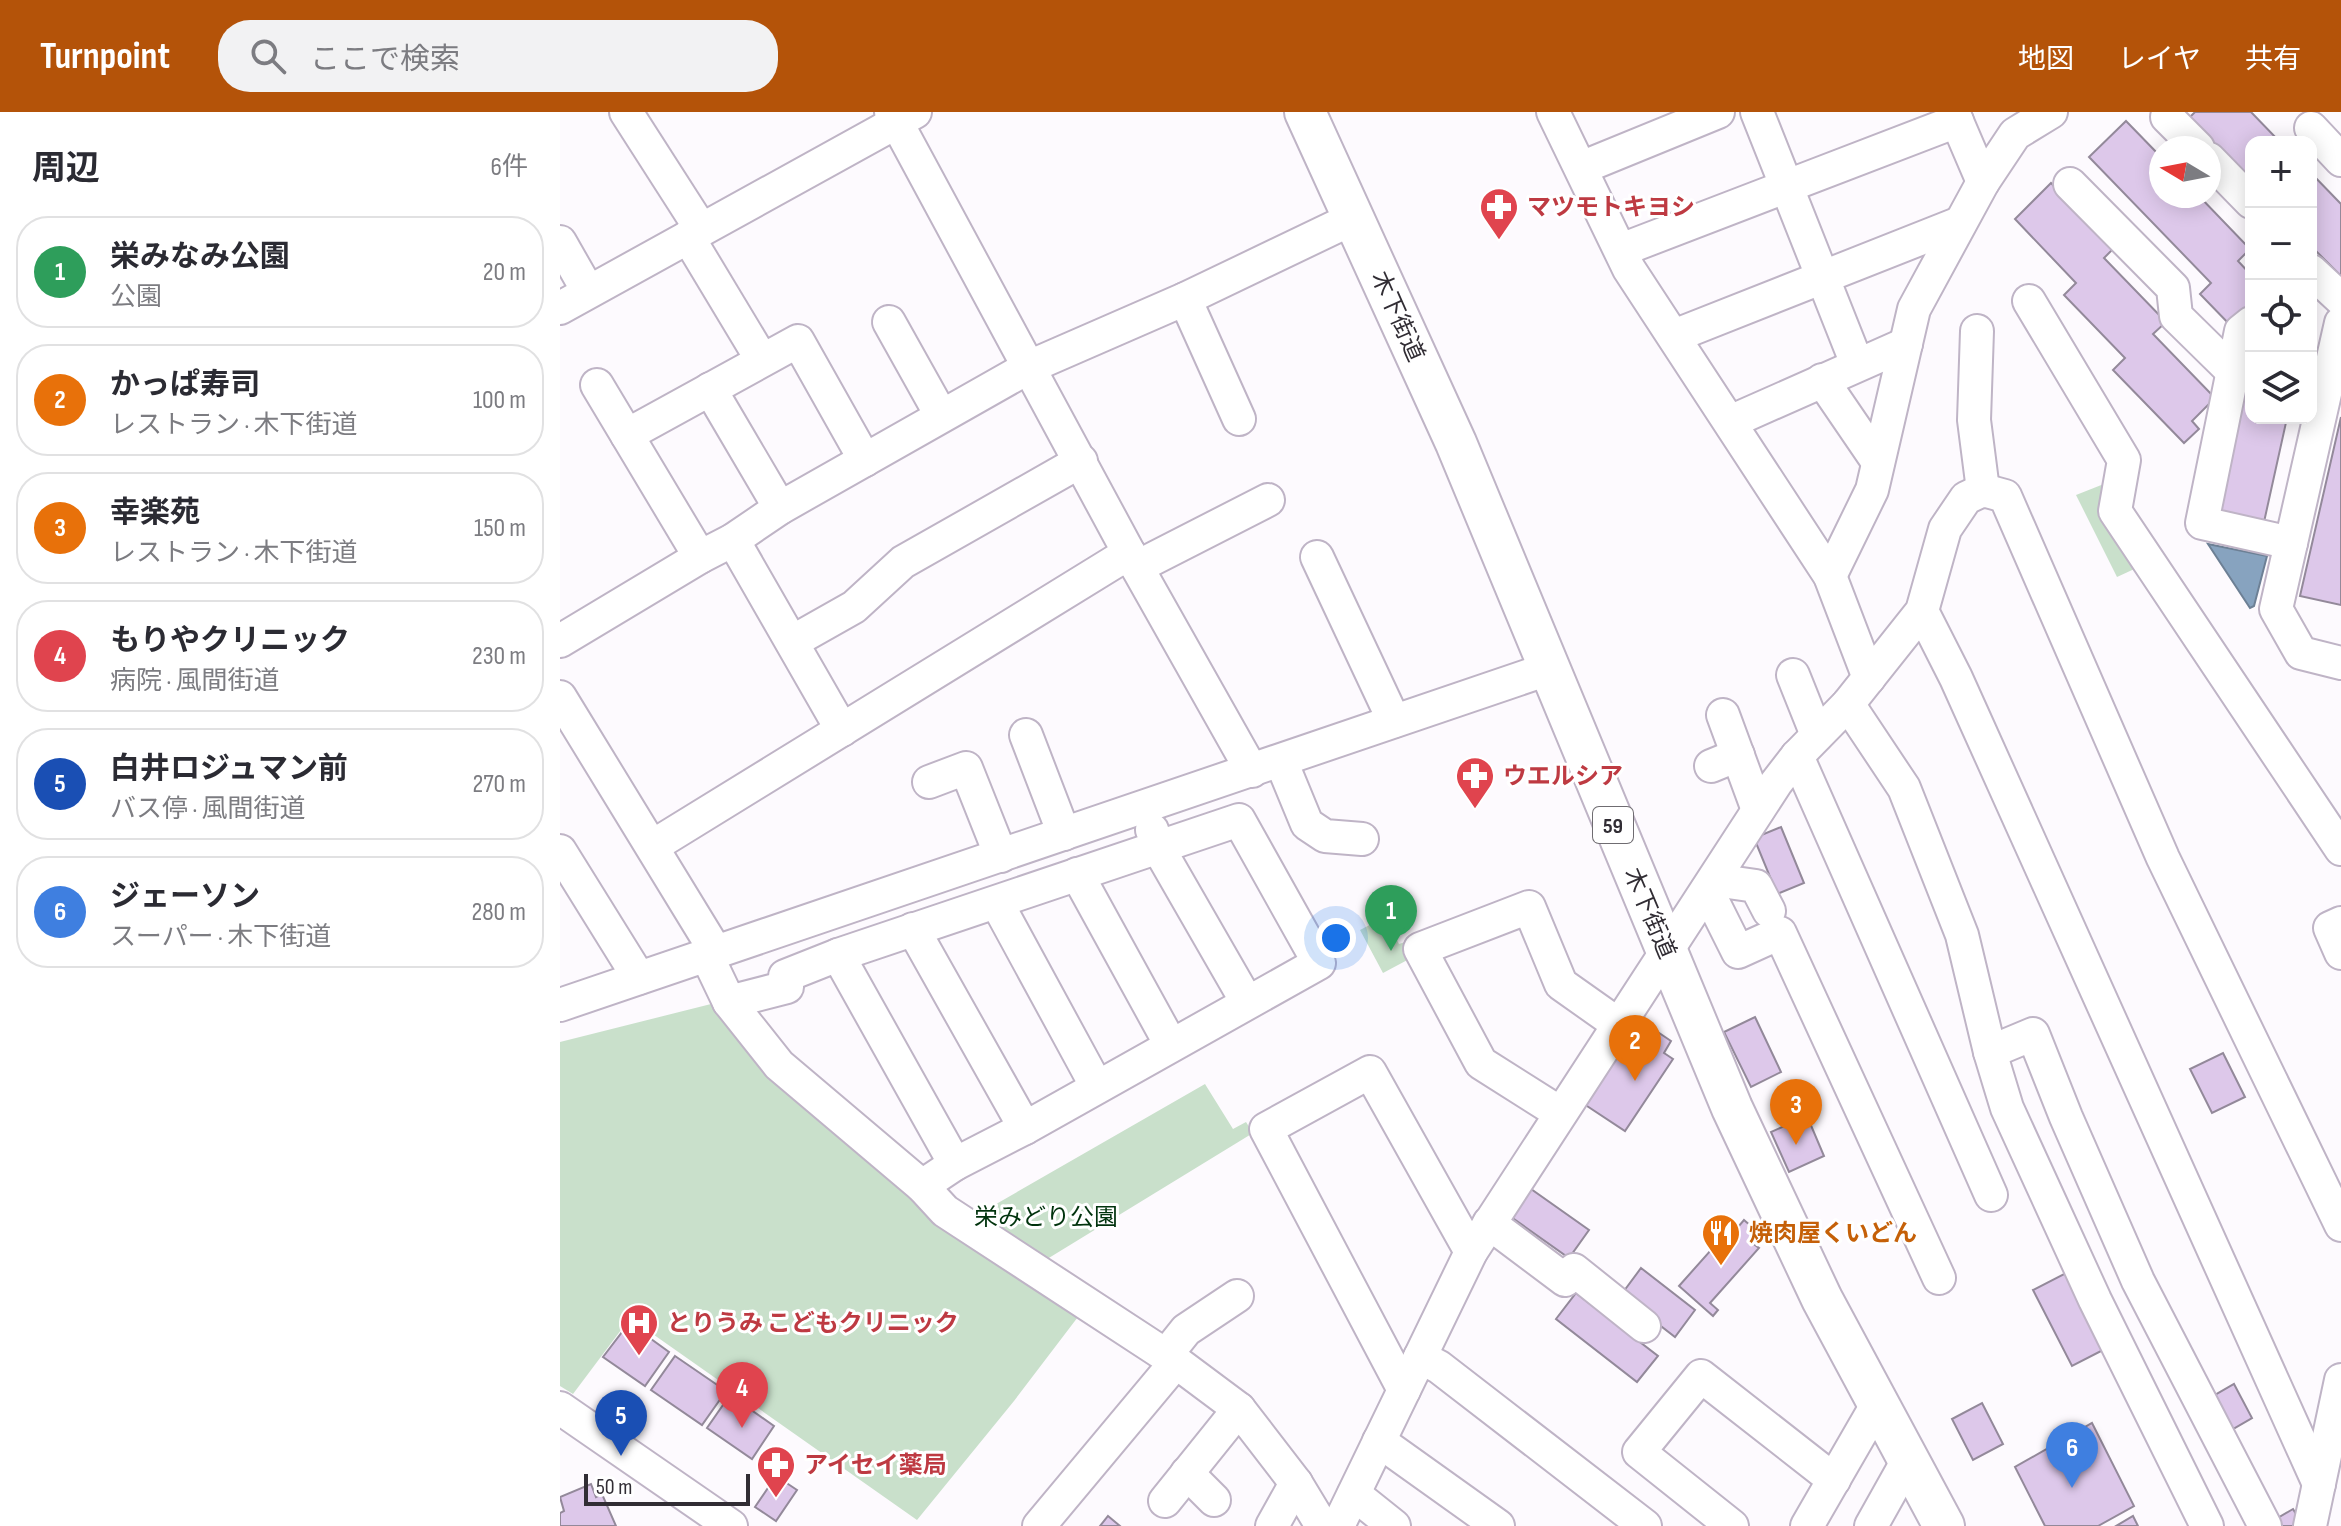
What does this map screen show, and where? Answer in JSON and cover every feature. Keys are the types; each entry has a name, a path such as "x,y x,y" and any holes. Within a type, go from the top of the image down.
{"main road":[{"name":"木下街道","path":"1305,112 1456,443 1720,1082 1770,1194 1822,1299 1944,1526"}],"street":[{"path":"626,112 762,360"},
{"path":"1553,112 1629,269 1830,576 1869,678"},
{"path":"1581,168 1718,112"},
{"path":"1757,112 1857,364"},
{"path":"1830,576 1872,490 1914,309 1983,182 2015,134 2051,112"},
{"path":"560,308 901,115 1029,367 1133,560 1307,824 1325,836 1362,839"},
{"path":"1621,250 1955,117 1983,182"},
{"path":"2167,117 2186,136"},
{"path":"2311,128 2341,160"},
{"path":"2221,171 2245,196"},
{"path":"2070,184 2173,288 2176,316 2232,371"},
{"path":"560,641 733,540 780,508 1029,367 1185,299 1354,218"},
{"path":"1674,336 1960,223"},
{"path":"560,242 588,291"},
{"path":"2317,277 2341,299"},
{"path":"1185,299 1239,419"},
{"path":"2029,301 2124,460 2115,511 2341,849"},
{"path":"889,322 941,415"},
{"path":"2341,323 2276,609 2301,653 2341,663"},
{"path":"2245,328 2241,331 2232,371 2202,523 2291,543"},
{"path":"1977,331 1974,420 1983,490"},
{"path":"627,435 798,341 865,460"},
{"path":"1730,422 1906,344"},
{"path":"1822,380 1878,462"},
{"path":"597,385 700,557"},
{"path":"710,389 780,508"},
{"path":"792,642 854,607 903,562 1081,461"},
{"path":"1338,1526 1471,1252 1489,1223 1758,810 1807,746 1848,704 1922,611 1945,529 1966,498 1983,490 2005,496 2163,858 2341,1225"},
{"path":"653,846 842,730 1133,560 1268,500"},
{"path":"733,540 842,730"},
{"path":"1317,557 1394,721"},
{"path":"1922,611 2328,1474"},
{"path":"560,1005 1548,669"},
{"path":"1793,675 1807,746 1991,1195"},
{"path":"560,697 653,846 712,954 729,1002 779,1065 922,1186 945,1211 1171,1359 1239,1409 1296,1483 1322,1526"},
{"path":"1848,704 1904,788 1962,935 2007,1108 2095,1300 2207,1526"},
{"path":"1723,715 1724,761 1758,810"},
{"path":"1026,735 1064,834"},
{"path":"929,782 966,768 1001,856"},
{"path":"1144,807 1159,849 1247,1002"},
{"path":"729,1002 787,987 785,976 838,955 1239,820 1319,963 955,1164 922,1186"},
{"path":"560,851 639,978"},
{"path":"1077,874 1171,1045"},
{"path":"1711,885 1756,886 1769,911"},
{"path":"1711,885 1738,952 1780,933 1939,1278"},
{"path":"997,903 1097,1087"},
{"path":"1560,1113 1481,1063 1420,949 1529,907 1561,984 1619,1025"},
{"path":"2341,923 2330,928 2341,953"},
{"path":"913,929 1025,1128"},
{"path":"838,955 955,1164"},
{"path":"1990,1052 2033,1034 2138,1281 2265,1526"},
{"path":"1404,1390 1266,1129 1370,1072 1471,1252"},
{"path":"1489,1223 1565,1280 1574,1270 1644,1326"},
{"path":"2095,1300 2138,1281"},
{"path":"1039,1526 1171,1359 1186,1330 1237,1296"},
{"path":"1420,1357 1439,1367 1645,1526"},
{"path":"1732,1526 1639,1452 1701,1376 1834,1480"},
{"path":"2310,1526 2328,1474 2341,1380"},
{"path":"1807,1526 1878,1403"},
{"path":"560,1408 731,1526"},
{"path":"1165,1501 1239,1409"},
{"path":"1379,1441 1498,1526"},
{"path":"1871,1526 1908,1460"},
{"path":"1187,1473 1214,1500"},
{"path":"1272,1526 1296,1483"},
{"path":"1354,1494 1394,1526"}],"green space":[{"path":"2114,480 2143,565 2117,577 2076,495"},
{"path":"1385,917 1399,944 1405,942 1413,957 1383,973 1360,930"},
{"path":"719,1002 1084,1309 917,1520 630,1318 573,1394 560,1386 560,1042"},
{"name":"栄みどり公園","path":"1205,1084 1233,1129 1246,1122 1253,1133 1039,1264 970,1219"}],"water":[{"path":"2208,544 2267,556 2254,606 2250,608"}],"building":[{"path":"2195,112 2251,112 2274,136 2245,136 2245,180 2221,156 2221,136 2201,136 2186,121"},
{"path":"2126,121 2149,145 2149,208 2211,208 2245,244 2245,254 2238,261 2245,269 2245,318 2234,329 2200,294 2211,283 2089,157"},
{"path":"2317,179 2341,204 2341,276 2317,252"},
{"path":"2051,183 2114,248 2104,258 2166,322 2153,334 2215,398 2192,421 2199,429 2184,443 2113,370 2125,358 2064,295 2076,283 2015,219"},
{"path":"2245,383 2245,424 2286,424 2264,522 2216,511"},
{"path":"2341,417 2341,605 2300,596"},
{"path":"1781,827 1804,883 1777,894 1754,838"},
{"path":"1755,1017 1781,1072 1751,1087 1724,1032"},
{"path":"1640,1020 1671,1041 1664,1053 1673,1059 1625,1131 1584,1104"},
{"path":"2223,1053 2245,1097 2212,1113 2190,1069"},
{"path":"1807,1116 1824,1156 1789,1172 1771,1132"},
{"path":"1524,1184 1589,1230 1569,1258 1504,1212"},
{"path":"1744,1220 1759,1233 1751,1242 1759,1248 1710,1303 1718,1310 1713,1316 1679,1286 1735,1223 1739,1226"},
{"path":"1641,1268 1695,1310 1675,1337 1621,1295"},
{"path":"2066,1273 2105,1349 2072,1366 2033,1290"},
{"path":"1576,1293 1658,1356 1637,1382 1556,1319"},
{"path":"629,1323 669,1352 645,1386 603,1357"},
{"path":"675,1356 726,1391 702,1425 651,1390"},
{"path":"2234,1384 2252,1418 2233,1429 2215,1395"},
{"path":"730,1395 774,1426 752,1459 707,1428"},
{"path":"1982,1403 2003,1444 1973,1460 1952,1419"},
{"path":"2092,1423 2134,1506 2098,1526 2045,1526 2015,1467"},
{"path":"776,1476 797,1490 776,1521 755,1507"},
{"path":"591,1484 596,1497 602,1494 616,1526 560,1526 560,1513 564,1511 560,1497"},
{"path":"2293,1509 2303,1526 2273,1526 2271,1522"},
{"path":"1108,1516 1120,1526 1100,1526"},
{"path":"2133,1516 2138,1526 2116,1526"}],"place":[{"name":"マツモトキヨシ","path":"1499,241"},
{"name":"ウエルシア","path":"1475,810"},
{"name":"栄みなみ公園","path":"1391,951"},
{"name":"かっぱ寿司","path":"1635,1081"},
{"name":"幸楽苑","path":"1796,1145"},
{"name":"焼肉屋くいどん","path":"1721,1267"},
{"name":"とりうみ こどもクリニック","path":"639,1357"},
{"name":"もりやクリニック","path":"742,1428"},
{"name":"白井ロジュマン前","path":"621,1456"},
{"name":"ジェーソン","path":"2072,1488"},
{"name":"アイセイ薬局","path":"776,1499"}]}
